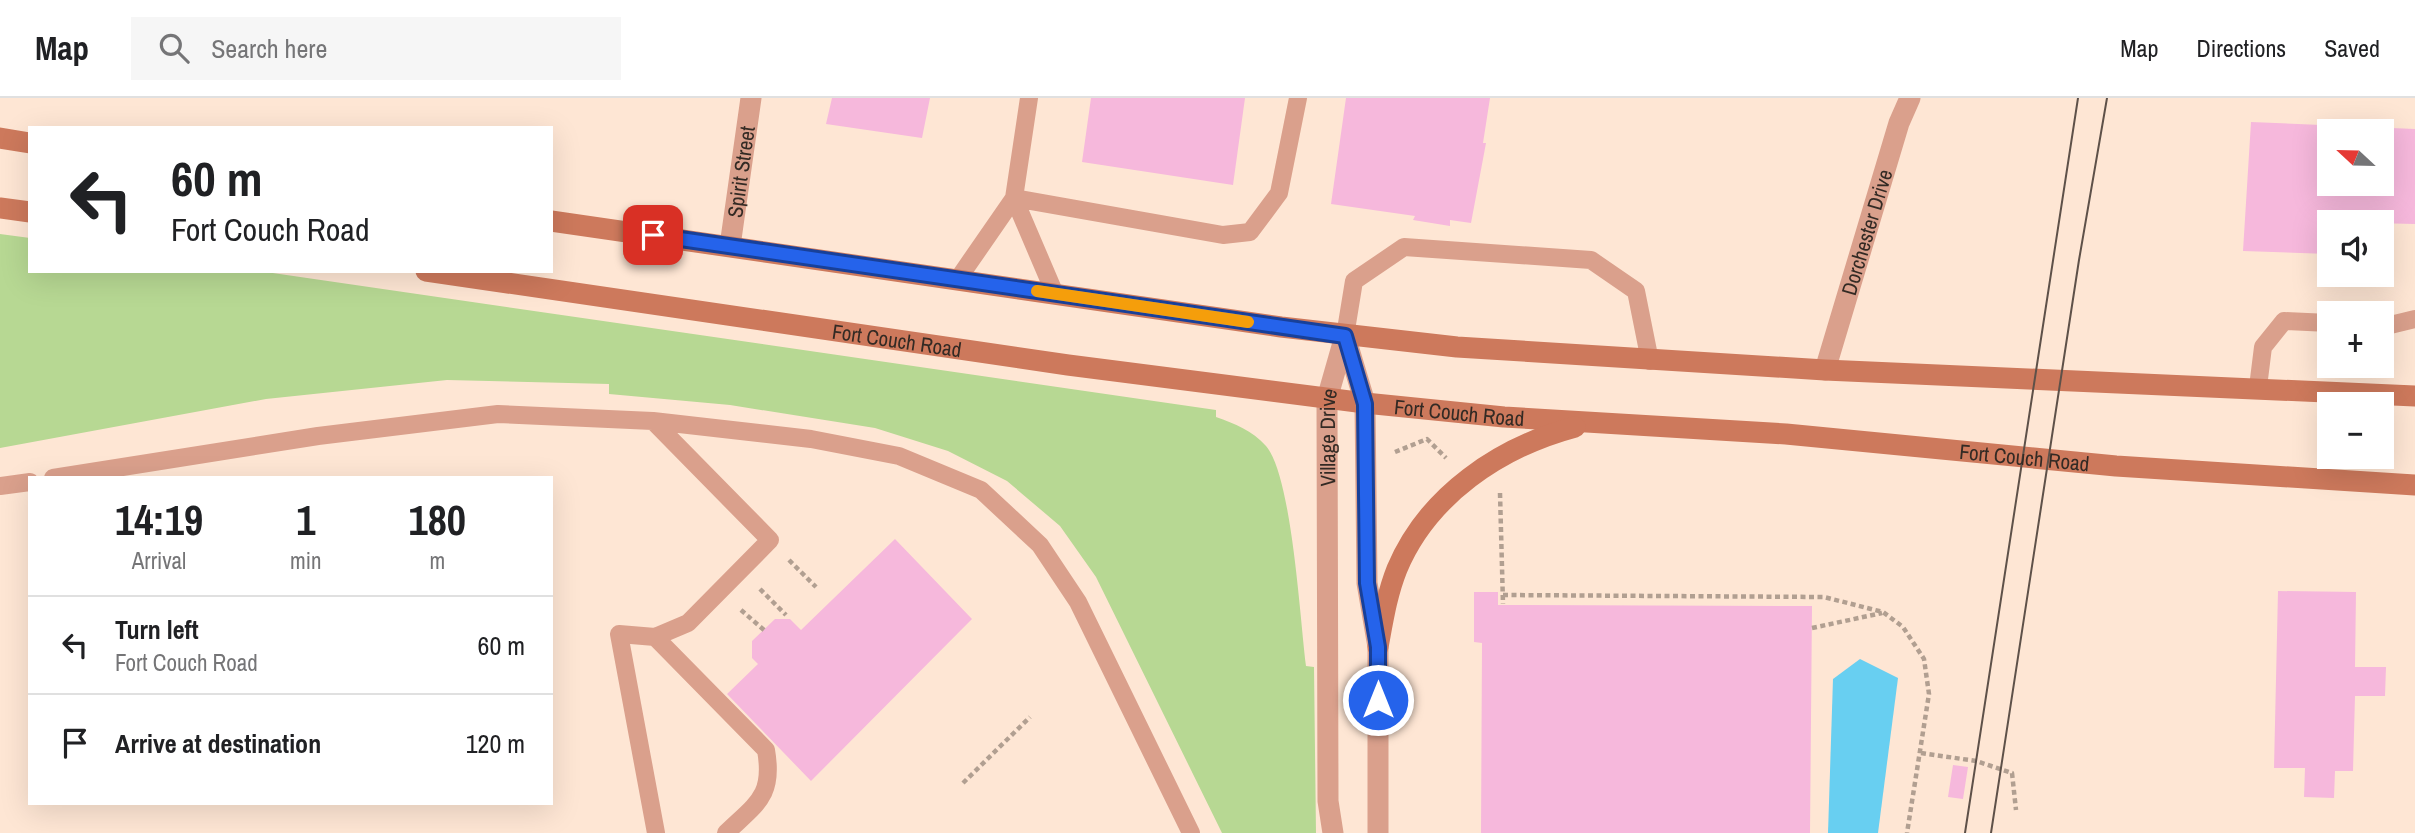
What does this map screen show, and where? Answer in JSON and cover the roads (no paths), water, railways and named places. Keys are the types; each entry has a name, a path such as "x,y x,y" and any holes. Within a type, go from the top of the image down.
{"street":[{"name":"Spirit Street","path":"730,246 751,98"},
{"name":"Dorchester Drive","path":"1825,370 1899,123 1910,98"},
{"path":"0,138 28,143"},
{"path":"0,208 28,212"},
{"path":"553,221 1345,336 1650,360 1825,370 2415,396"},
{"name":"Fort Couch Road","path":"440,273 1068,365 1365,404 1504,417 1786,434 2116,466 2415,485"},
{"name":"Village Drive","path":"1333,833 1328,801 1327,399 1345,336"},
{"name":"Village Drive","path":"1345,336 1365,404 1367,583 1378,647 1378,833"},
{"path":"1378,647 1389,591 1398,567 1410,542 1441,503 1489,464 1515,449 1548,434 1596,422"}],"lane":[{"path":"958,279 1014,198 1029,98"},
{"path":"1014,198 1223,235 1250,232 1279,194 1297,98"},
{"path":"1014,198 1055,293"},
{"path":"1345,336 1354,281 1404,247 1591,260 1636,292 1650,360"},
{"path":"2394,324 2415,319"},
{"path":"2258,387 2263,347 2284,321 2317,322"},
{"path":"66,476 318,436 499,414 653,421 811,439 899,456 981,489 1040,545 1078,602 1191,833"},
{"path":"653,421 770,540 688,624 655,637 619,634 656,833"},
{"path":"0,486 28,482"},
{"path":"655,637 766,750 771,776 761,798 726,833"},
{"path":"1323,833 1328,801"}],"water":[{"path":"1860,659 1898,678 1878,833 1828,833 1833,679"}],"tram line":[{"path":"1965,833 2078,98"},
{"path":"1991,833 2079,260 2107,98"}]}
